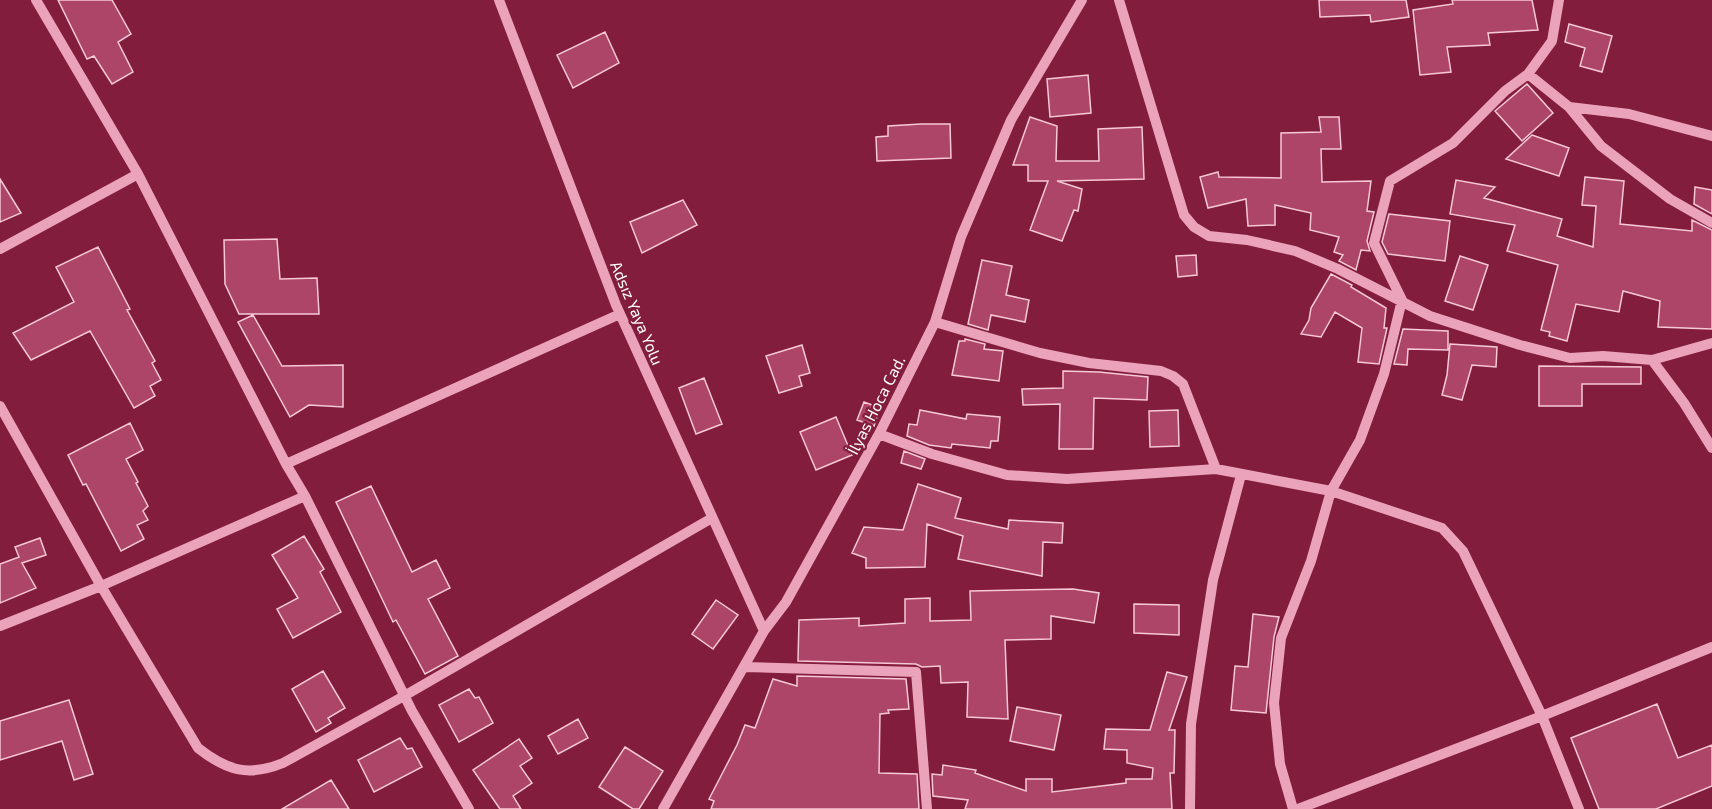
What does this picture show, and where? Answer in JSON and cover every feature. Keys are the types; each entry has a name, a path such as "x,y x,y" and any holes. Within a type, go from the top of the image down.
{"street":[{"path":"36,0 138,174 286,464 305,496 404,696 469,809"},
{"name":"Adsız Yaya Yolu","path":"499,0 620,314 764,631"},
{"name":"İlyas Hoca Cad.","path":"663,809 764,631 786,602 879,434 935,322 961,237 1011,120 1082,0"},
{"path":"1119,0 1184,215 1194,227 1209,236 1247,240 1295,251 1338,269 1430,316 1520,345 1570,358 1603,356 1652,360 1712,343"},
{"path":"1559,0 1552,41 1528,74 1505,91 1453,143 1390,181 1374,243 1402,300 1384,374 1360,440 1331,491 1311,561 1281,638 1274,703 1280,764 1295,809 1542,716 1712,647"},
{"path":"1528,74 1569,107 1600,146 1670,199 1712,223"},
{"path":"1569,107 1629,114 1712,136"},
{"path":"0,249 138,174"},
{"path":"286,464 620,314"},
{"path":"935,322 1040,353 1089,363 1161,370 1173,376 1182,384 1216,469"},
{"path":"1652,360 1684,403 1712,448"},
{"path":"0,406 101,586 190,737 198,748 215,762 235,769 251,771 268,769 283,763 404,696 712,518"},
{"path":"879,434 933,454 1007,475 1066,479 1216,469 1331,491 1442,528 1463,551 1542,716 1579,809"},
{"path":"1190,809 1191,724 1213,580 1241,475"},
{"path":"0,626 101,586 305,496"},
{"path":"744,667 916,672 927,809"}],"building":[{"path":"58,0 112,0 131,34 118,42 133,72 112,84 94,56 87,59"},
{"path":"1319,0 1406,0 1409,17 1371,22 1370,15 1320,17"},
{"path":"1452,0 1532,0 1538,30 1488,33 1490,45 1447,47 1451,72 1420,75 1413,10 1453,4"},
{"path":"1569,24 1612,36 1602,72 1580,66 1585,48 1565,42"},
{"path":"605,32 619,63 573,88 557,55"},
{"path":"1088,75 1091,113 1050,117 1047,79"},
{"path":"1527,84 1553,113 1522,141 1495,111"},
{"path":"1030,117 1057,126 1056,161 1099,161 1098,129 1142,127 1144,179 1057,181 1082,189 1078,211 1074,210 1062,241 1030,230 1048,181 1028,181 1028,165 1013,165"},
{"path":"1319,117 1339,117 1341,149 1321,149 1322,182 1371,181 1367,211 1374,212 1367,241 1370,251 1361,250 1356,270 1339,261 1343,255 1334,252 1339,237 1310,230 1311,213 1275,205 1275,225 1248,226 1246,199 1208,208 1200,177 1218,172 1219,177 1281,178 1281,133 1321,132"},
{"path":"950,124 951,158 877,161 876,137 888,136 888,126"},
{"path":"1532,135 1569,148 1559,176 1506,159"},
{"path":"1585,177 1624,181 1620,224 1692,231 1692,220 1712,230 1712,329 1658,327 1660,301 1623,291 1619,312 1576,304 1567,341 1549,336 1550,332 1541,330 1558,265 1507,251 1515,225 1450,214 1456,180 1495,187 1484,198 1562,219 1557,236 1593,247 1596,206 1582,205"},
{"path":"0,179 21,213 0,222"},
{"path":"1695,187 1712,190 1712,214 1694,204"},
{"path":"683,200 697,225 642,253 630,222"},
{"path":"1389,214 1450,221 1445,261 1388,254 1382,242"},
{"path":"277,239 280,279 317,278 319,314 239,314 225,284 224,240"},
{"path":"98,247 130,309 127,310 155,361 152,363 161,380 150,386 155,396 134,408 90,331 31,360 13,333 74,302 56,267"},
{"path":"1196,255 1197,275 1178,277 1176,256"},
{"path":"1460,256 1488,265 1473,310 1445,301"},
{"path":"982,260 1012,266 1006,295 1029,300 1025,322 991,315 988,330 968,324"},
{"path":"1331,274 1386,308 1384,328 1387,328 1379,364 1358,362 1362,328 1335,312 1321,337 1301,334 1309,320 1311,308"},
{"path":"253,315 282,366 343,365 343,407 309,405 290,417 238,322"},
{"path":"1403,329 1448,331 1448,350 1408,349 1407,365 1394,364"},
{"path":"965,339 985,344 984,349 1003,351 999,381 952,375 959,341 965,341"},
{"path":"1450,344 1497,347 1496,367 1472,365 1462,400 1442,395 1447,375"},
{"path":"802,345 810,373 799,376 802,386 779,393 766,356"},
{"path":"1539,366 1641,367 1641,384 1582,384 1582,406 1539,406"},
{"path":"1063,371 1148,377 1147,400 1094,398 1093,449 1059,449 1060,404 1023,405 1022,389 1063,388"},
{"path":"704,378 722,424 696,434 679,388"},
{"path":"864,402 880,408 874,426 857,420"},
{"path":"920,410 966,419 967,414 1000,417 998,441 991,441 990,448 952,444 951,448 929,445 907,436 909,424 917,425"},
{"path":"1178,410 1179,446 1150,447 1149,411"},
{"path":"836,417 852,455 816,470 800,432"},
{"path":"130,423 143,450 126,459 148,506 143,511 148,520 137,525 144,539 121,551 68,455"},
{"path":"904,451 925,459 921,469 901,463"},
{"path":"918,484 961,498 955,518 1008,529 1009,520 1063,523 1062,543 1043,542 1042,576 958,559 963,536 927,524 925,567 866,568 866,558 852,553 864,527 903,530"},
{"path":"371,486 412,572 436,560 450,588 428,599 458,656 425,674 396,620 393,622 336,502"},
{"path":"304,536 324,569 320,572 341,612 293,638 277,609 298,598 272,555"},
{"path":"40,538 46,555 22,563 36,588 0,603 0,564 19,557 15,547"},
{"path":"1073,589 1099,593 1094,623 1051,616 1051,639 1005,640 1008,719 967,717 968,682 941,683 940,666 798,661 799,620 859,618 859,626 905,623 905,599 930,598 930,621 971,620 970,591"},
{"path":"716,600 738,615 713,649 692,634"},
{"path":"1134,604 1179,605 1179,635 1134,633"},
{"path":"1253,614 1279,617 1274,637 1266,713 1231,710 1235,666 1248,667"},
{"path":"323,671 345,708 328,718 331,723 316,732 292,689"},
{"path":"1167,672 1187,677 1169,730 1175,730 1174,773 1170,773 1172,809 965,809 968,800 933,796 932,774 942,775 943,765 976,770 975,773 1026,791 1026,779 1052,779 1052,792 1126,783 1126,779 1152,779 1153,768 1127,763 1127,750 1104,749 1106,729 1150,730"},
{"path":"797,676 906,679 909,709 888,710 889,713 880,714 879,773 917,774 919,809 711,809 714,801 709,799 745,725 755,728 773,679 797,686"},
{"path":"469,689 475,698 479,697 493,723 459,742 439,705"},
{"path":"69,700 93,774 74,780 62,741 0,760 0,721"},
{"path":"1657,704 1678,758 1712,745 1712,786 1656,809 1599,809 1571,738"},
{"path":"1017,707 1061,715 1054,750 1010,741"},
{"path":"578,719 588,738 558,754 548,736"},
{"path":"400,738 407,749 412,748 422,767 374,792 358,760"},
{"path":"519,739 532,758 520,766 532,783 513,796 521,809 500,809 473,770"},
{"path":"625,747 663,771 639,809 633,809 599,787"},
{"path":"331,780 349,809 282,809"}]}
